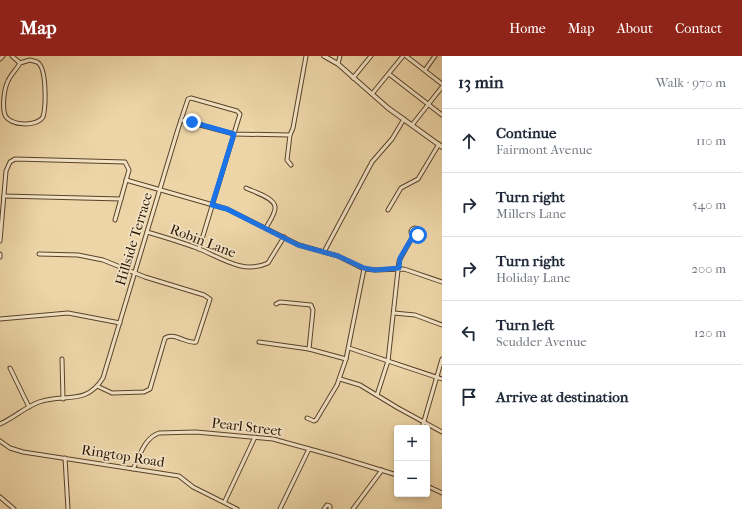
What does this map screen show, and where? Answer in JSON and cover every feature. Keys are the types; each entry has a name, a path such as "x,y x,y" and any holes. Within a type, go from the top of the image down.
{"street":[{"path":"0,59 3,56"},
{"path":"12,56 20,63"},
{"path":"291,165 287,160 290,135 293,128 306,56"},
{"path":"324,56 338,64 385,105 441,145 418,179 401,188 388,210"},
{"path":"338,64 340,56"},
{"path":"353,78 371,56"},
{"path":"372,94 403,56"},
{"path":"406,56 442,85 412,125"},
{"path":"425,70 435,56"},
{"path":"30,60 37,62 42,68 44,112 42,119 39,122 17,123 7,118 4,110 8,81 20,63 30,60"},
{"path":"389,74 442,115"},
{"name":"Hillside Terrace","path":"97,386 106,370 181,120 190,98 237,111 240,114 234,134"},
{"path":"324,252 372,162 392,139 404,119"},
{"path":"181,120 234,134 290,135"},
{"path":"199,249 234,134"},
{"path":"0,241 6,171 10,162 14,159 123,161 129,167 115,220"},
{"path":"126,180 227,209 299,245 342,258 364,268 375,270 399,268 442,282"},
{"path":"246,188 272,201 275,205 275,210 266,228"},
{"path":"4,196 121,199"},
{"name":"Robin Lane","path":"147,232 199,249 233,265 239,266 260,266 268,263 273,258 284,237"},
{"path":"376,395 388,361 400,258 413,236"},
{"path":"0,424 29,407 45,400 83,396 97,386 109,393 144,392 150,389 166,338 171,336 192,343 196,342 210,299 204,295 134,273 94,257 39,254"},
{"path":"307,418 313,421 316,420 340,379 349,348 364,268"},
{"path":"276,304 280,302 310,305 313,310 309,348"},
{"path":"0,319 68,313 120,323"},
{"path":"394,313 414,315 442,325"},
{"path":"259,342 309,348 346,359"},
{"path":"349,348 442,379"},
{"path":"62,359 63,399"},
{"path":"423,423 442,359"},
{"path":"10,368 29,407"},
{"path":"340,379 360,385 423,423 442,432"},
{"name":"Pearl Street","path":"133,469 147,441 159,433 196,432 273,439 394,475"},
{"path":"225,501 255,437"},
{"name":"Ringtop Road","path":"0,441 10,448 20,452 179,476 194,487 225,501 237,509"},
{"path":"280,509 309,449"},
{"path":"65,458 68,509"},
{"path":"353,509 382,470"},
{"path":"430,487 442,493"},
{"path":"0,497 14,509"},
{"path":"324,509 327,505 332,508"}],"route":[{"path":"192,122 234,134 212,205 227,209 298,245 338,256 369,270 399,268 400,258 413,236 418,235"}]}
